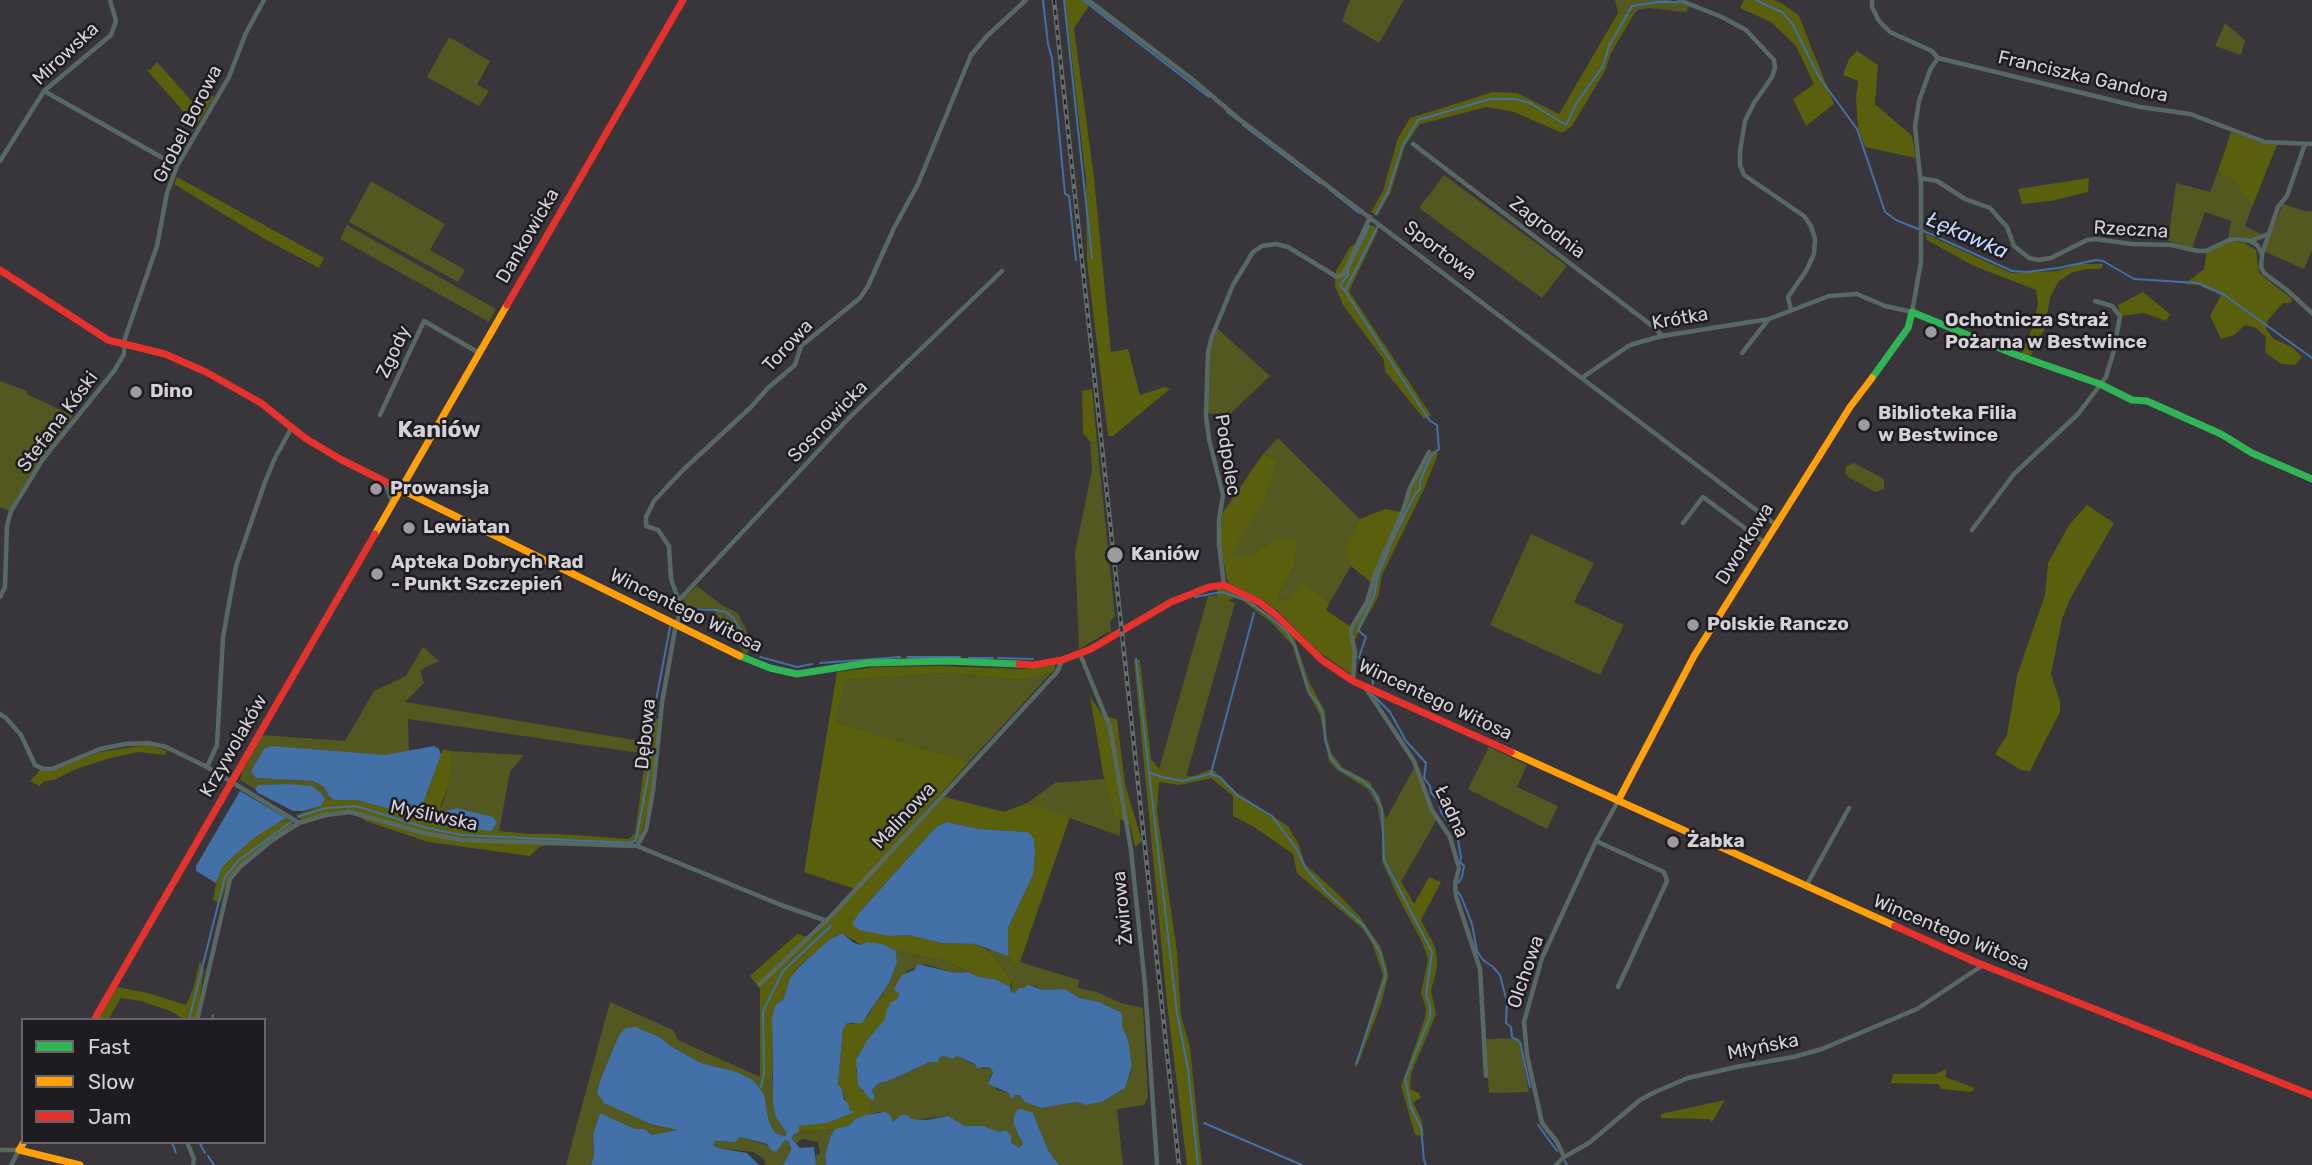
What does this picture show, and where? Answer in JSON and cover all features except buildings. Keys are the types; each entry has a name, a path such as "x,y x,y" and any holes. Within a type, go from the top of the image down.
{"street":[{"name":"Mirowska","path":"0,161 44,91 111,35 116,21 110,0"},
{"name":"Grobel Borowa","path":"124,345 160,237 167,193 177,166 229,77 246,33 264,0"},
{"name":"Dankowicka","path":"400,488 683,0"},
{"name":"Torowa","path":"676,624 682,610 671,579 669,546 659,530 646,527 646,517 654,501 794,365 801,346 860,298 918,184 971,55 987,36 1026,0"},
{"name":"Sportowa","path":"1087,0 1776,524"},
{"path":"1679,0 1723,17 1745,30 1774,60 1772,77 1745,121 1740,165 1744,175 1804,216 1811,226 1815,239 1814,254 1788,297 1791,310"},
{"name":"Franciszka Gandora","path":"1872,0 1872,7 1879,21 1890,32 1932,51 1938,58 2140,107 2190,114 2265,142 2312,144"},
{"path":"1938,58 1930,70 1919,101 1915,127 1920,178 1921,237 1920,277 1913,312 2014,354 2100,384 2132,400 2147,401 2221,434 2252,453 2312,479"},
{"path":"44,91 177,166"},
{"name":"Zagrodnia","path":"1413,144 1662,336"},
{"path":"2305,144 2287,196 2278,207 2267,234 2261,267 2264,273 2312,313"},
{"name":"Rzeczna","path":"1920,178 1937,181 1965,199 1990,208 2007,227 2014,246 2029,258 2039,260 2051,258 2087,240 2095,239 2171,245 2206,251 2229,240 2250,241 2267,234"},
{"name":"Podpolec","path":"1224,585 1219,544 1223,495 1206,416 1208,352 1212,337 1233,285 1253,252 1262,246 1276,244 1288,247 1337,277 1344,274 1370,217"},
{"path":"2250,241 2257,245 2262,254"},
{"name":"Wincentego Witosa","path":"0,270 108,340 165,354 206,372 261,403 326,451 770,668 797,674 867,663 1033,665 1062,660 1080,654 1171,602 1209,587 1224,585 1259,601 1322,660 1353,681 1983,965 2312,1095"},
{"name":"Sosnowicka","path":"680,599 849,418 1002,271"},
{"name":"Krótka","path":"1583,377 1630,345 1662,336 1769,319 1829,296 1857,294 1885,306 1913,312"},
{"path":"1972,530 2014,474 2078,414 2106,377 2120,316 2112,306 2095,301"},
{"name":"Dworkowa","path":"1618,801 1694,656 1850,407 1896,347 1908,328 1913,312"},
{"path":"1742,353 1769,319"},
{"name":"Zgody","path":"380,415 424,321 479,354"},
{"name":"Stefana Kóski","path":"0,597 5,587 7,526 11,511 43,459 114,371 124,354 124,345"},
{"path":"207,767 217,745 223,637 236,565 275,458 292,428"},
{"path":"1353,681 1356,652 1352,627 1367,602 1376,572 1403,512 1410,488 1429,452"},
{"path":"383,479 392,502"},
{"name":"Krzywolaków","path":"95,1018 400,488"},
{"path":"1683,523 1703,497 1765,543"},
{"name":"Dębowa","path":"637,846 646,830 653,791 676,624"},
{"name":"Żwirowa","path":"1080,654 1110,727 1131,850 1145,985 1157,1165"},
{"name":"Malinowa","path":"760,984 827,921 1056,672 1062,660"},
{"name":"Ładna","path":"1365,686 1414,761 1432,810 1450,837 1459,867 1455,883 1456,895 1480,969 1486,1076"},
{"path":"0,714 21,735 35,765 43,769 52,769 100,748 148,743 166,747 232,780 299,822"},
{"name":"Olchowa","path":"1564,1157 1557,1142 1542,1123 1527,1055 1524,1022 1542,958 1595,841 1618,801"},
{"path":"1806,886 1849,808"},
{"name":"Myśliwska","path":"197,1018 230,879 271,841 299,822 350,812 424,833 462,840 637,846 827,921"},
{"path":"1595,841 1664,872 1667,881 1618,987"},
{"name":"Młyńska","path":"1556,1165 1564,1157 1589,1143 1640,1100 1655,1091 1688,1078 1822,1049 1917,1009 1983,965"},
{"path":"11,1165 23,1144"},
{"path":"188,1144 194,1159 193,1165"},
{"path":"0,1150 19,1150 80,1165"}],"green space":[{"path":"1065,0 1082,0 1089,6 1074,28 1094,178 1111,352 1128,349 1140,395 1164,387 1170,389 1113,436 1108,436 1087,261 1086,180"},
{"path":"1350,0 1404,0 1379,43 1342,21"},
{"path":"1615,0 1669,0 1689,6 1686,12 1648,8 1638,10 1634,14 1618,13"},
{"path":"1744,0 1774,0 1799,16 1834,104 1806,126 1793,99 1814,84 1796,46 1771,22 1740,8"},
{"path":"1618,13 1634,14 1611,53 1605,71 1572,126 1562,133 1514,112 1487,107 1420,124 1405,146 1390,194 1377,216 1371,212 1383,191 1398,138 1410,118 1493,92 1517,93 1559,114"},
{"path":"2225,23 2245,40 2241,55 2215,46"},
{"path":"449,37 490,61 477,85 489,91 479,106 427,77"},
{"path":"1857,51 1878,65 1875,104 1912,136 1916,158 1865,147 1858,128 1858,81 1843,75 1849,59"},
{"path":"157,62 197,107 209,92 214,97 193,131 187,127 190,119 146,69 150,70"},
{"path":"2231,132 2265,144 2277,145 2252,207 2233,180 2218,171"},
{"path":"2218,171 2233,180 2252,207 2245,226 2263,235 2250,239 2238,236 2228,239 2231,221 2205,212 2192,248 2168,241 2176,183 2210,192"},
{"path":"1444,175 1567,266 1542,298 1419,208"},
{"path":"177,177 324,258 319,268 261,237 174,184"},
{"path":"2089,178 2088,192 2051,201 2022,204 2018,189"},
{"path":"371,181 445,224 430,250 465,270 458,282 349,222"},
{"path":"2283,204 2312,211 2312,250 2304,269 2263,251"},
{"path":"347,225 496,309 489,322 340,239"},
{"path":"1367,226 1374,226 1378,231 1349,291 1431,415 1424,419 1385,371 1384,360 1343,305 1335,286 1336,271 1350,247 1361,241"},
{"path":"1926,234 2011,273 2057,271 2079,264 2103,264 2101,269 2071,273 2058,282 2050,298 2045,328 2030,357 2021,354 2034,324 2038,303 2036,290 1974,266 1927,240"},
{"path":"2230,241 2244,243 2256,250 2259,273 2292,299 2291,303 2283,303 2268,320 2266,329 2274,339 2292,347 2302,357 2295,365 2281,364 2265,352 2266,337 2256,328 2245,325 2234,335 2221,339 2210,316 2221,295 2198,285 2185,284 2204,269 2207,251"},
{"path":"2143,292 2170,314 2166,321 2144,313 2121,316 2118,305"},
{"path":"1217,328 1270,376 1229,415 1208,413 1210,352"},
{"path":"0,381 27,391 27,394 73,416 44,453 9,511 0,507"},
{"path":"1092,389 1097,441 1090,442 1083,433 1082,391"},
{"path":"1278,438 1360,519 1345,550 1351,566 1330,602 1303,583 1291,599 1279,600 1279,593 1294,567 1276,540 1252,554 1234,559 1232,550 1265,500 1277,460 1263,454"},
{"path":"1097,441 1115,616 1110,622 1111,633 1108,632 1079,649 1075,552 1092,470 1090,442"},
{"path":"1436,449 1438,454 1425,487 1382,575 1378,597 1354,641 1354,628 1368,603 1377,572 1412,488 1431,452"},
{"path":"1263,454 1277,460 1265,500 1233,550 1234,558 1252,554 1276,540 1296,539 1294,567 1279,593 1279,600 1291,599 1302,582 1330,602 1326,610 1351,627 1354,652 1352,675 1319,652 1278,611 1229,583 1227,579 1220,544 1222,514"},
{"path":"1854,463 1884,479 1884,489 1875,492 1848,477 1845,473 1846,466"},
{"path":"2087,505 2114,523 2070,599 2062,619 2051,674 2060,702 2060,712 2030,771 2021,770 1995,754 2007,735 2017,676 2045,595 2048,563 2069,525"},
{"path":"1385,509 1402,512 1373,584 1351,566 1344,551 1360,519"},
{"path":"1531,534 1594,563 1574,602 1624,625 1600,675 1490,625"},
{"path":"697,586 723,606 738,613 753,644 745,656 731,629 714,613 718,609 684,607 684,598"},
{"path":"1217,589 1224,589 1250,601 1293,634 1309,682 1325,711 1327,738 1332,754 1342,767 1370,782 1372,787 1368,789 1336,769 1329,761 1320,715 1306,689 1292,645 1272,623 1243,601 1234,598 1227,601 1217,596"},
{"path":"1208,596 1217,596 1235,603 1186,777 1176,777 1163,774 1159,769"},
{"path":"423,647 439,661 420,670 424,683 405,702 647,742 646,754 408,719 409,751 256,778 313,781 323,786 334,800 325,799 321,793 288,784 258,785 255,789 240,780 242,771 262,735 345,741 374,691 406,676"},
{"path":"1134,660 1140,660 1151,759 1163,774 1176,777 1194,776 1212,769 1237,793 1288,826 1299,845 1305,864 1360,917 1380,946 1387,967 1388,978 1380,1007 1354,1069 1383,975 1372,943 1363,929 1297,873 1293,854 1233,816 1233,796 1211,778 1179,785 1159,782 1157,811 1177,952 1181,1016 1190,1047 1202,1165 1187,1165 1167,1003"},
{"path":"1055,665 1055,670 1051,673 1021,680 946,673 845,680 836,722 969,762 855,889 804,872 837,672 877,667 1022,669"},
{"path":"946,673 1021,680 1051,673 969,762 836,722 844,680"},
{"path":"1090,696 1103,716 1117,719 1125,784 1142,841 1135,847 1130,825 1115,816 1104,779"},
{"path":"651,718 658,719 652,790 643,829 638,841 631,845 557,843 539,847 530,856 428,842 366,821 350,810 301,820 296,815 321,806 325,799 343,799 357,800 418,817 443,749 451,751 453,761 441,804 439,825 529,834 629,839 635,833"},
{"path":"146,745 167,751 165,755 138,752 107,759 45,781 39,786 30,781 40,770 53,770 100,752"},
{"path":"1489,747 1527,765 1517,787 1558,806 1547,829 1468,789"},
{"path":"451,751 524,755 510,772 499,831 491,831 497,823 439,814 453,761"},
{"path":"1414,768 1436,821 1401,882 1399,878 1390,879 1382,862 1382,832 1377,805 1368,789 1372,787 1379,795 1386,819"},
{"path":"1104,779 1115,816 1120,819 1120,836 1027,803 1055,783"},
{"path":"944,797 1004,812 1027,803 1070,817 1020,962 1014,965 1008,956 1008,928 1033,875 1028,832 979,829 946,822 936,827 859,913 890,936 909,935 941,943 975,944 988,950 1012,980 1010,986 994,979 979,977 946,961 896,951 883,944 861,945 842,933 798,967 790,978 784,998 775,1006 772,1017 772,1080 760,1077 760,989 750,976 797,934 812,938"},
{"path":"286,818 293,824 270,840 228,879 220,903 213,900 223,866 254,838"},
{"path":"1429,877 1441,882 1421,920 1436,949 1437,967 1431,991 1436,1014 1411,1074 1410,1089 1419,1093 1421,1098 1413,1102 1422,1121 1424,1136 1415,1135 1401,1086 1425,1018 1426,1009 1421,993 1428,959 1390,879 1399,878 1414,904"},
{"path":"988,950 997,950 1008,956 1014,965 1020,962 1079,980 1078,988 1143,1008 1148,1097 1144,1105 1117,1109 1123,1165 1059,1165 1048,1150 1033,1113 1014,1125 1023,1144 1019,1148 1000,1132 983,1126 965,1126 948,1116 892,1122 880,1112 870,1114 875,1098 872,1090 879,1083 930,1062 938,1062 939,1058 944,1056 953,1059 957,1056 983,1069 990,1067 993,1071 989,1079 997,1090 1020,1096 1041,1108 1077,1102 1086,1105 1102,1102 1121,1091 1132,1066 1128,1039 1122,1027 1122,1013 1099,1002 1079,998 1065,989 1044,990 1035,986 1016,994 1011,993 1012,980"},
{"path":"896,951 946,961 968,972 955,973 925,964 907,971 894,990 877,1001 889,983 897,963"},
{"path":"200,961 204,970 196,1018 182,1018 141,1001 121,998 109,1018 99,1018 117,987 186,1005"},
{"path":"894,990 899,992 897,999 886,1019 868,1039 856,1070 862,1091 870,1096 872,1101 870,1114 855,1119 850,1125 835,1129 799,1132 798,1126 854,1112 849,1111 838,1084 843,1029 847,1023 853,1024 868,1016 877,1001"},
{"path":"610,1002 673,1030 678,1040 772,1080 776,1118 787,1133 785,1136 775,1133 769,1122 764,1094 753,1080 737,1072 701,1063 659,1037 619,1035 615,1046 630,1113 651,1124 678,1130 652,1135 644,1129 635,1129 600,1113 593,1134 594,1156 591,1165 566,1165"},
{"path":"1519,1038 1529,1092 1489,1093 1485,1039"},
{"path":"1947,1069 1945,1077 1975,1088 1971,1092 1941,1089 1938,1084 1891,1083 1893,1074 1935,1074"},
{"path":"1725,1100 1712,1122 1709,1119 1661,1118 1661,1114"},
{"path":"835,1129 825,1155 826,1165 816,1165 815,1156 820,1154 818,1142 802,1139 796,1144 792,1139 793,1135 799,1132"},
{"path":"740,1137 770,1146 785,1140 789,1142 791,1151 783,1165 766,1165 764,1159 753,1152 713,1145 714,1141 728,1142"}],"water":[{"path":"271,746 385,755 434,746 439,749 441,755 418,817 357,800 334,800 323,786 313,781 256,778 251,771 264,749"},
{"path":"258,785 312,786 325,799 321,806 293,811 255,789"},
{"path":"240,791 286,818 254,838 223,866 216,883 196,871 196,866"},
{"path":"456,808 493,817 497,823 491,831 439,825 439,814"},
{"path":"947,822 979,829 1028,832 1034,839 1033,875 1008,928 1008,956 975,944 941,943 909,935 890,936 859,930 852,924 936,827"},
{"path":"842,933 854,943 883,944 896,951 897,963 889,983 862,1023 847,1023 843,1029 838,1084 849,1110 855,1112 827,1123 799,1126 799,1132 793,1135 792,1139 800,1148 814,1147 816,1165 783,1165 791,1150 789,1142 785,1140 776,1152 767,1144 740,1137 735,1142 715,1141 713,1145 747,1153 759,1165 591,1165 594,1156 593,1134 600,1113 635,1129 644,1129 652,1135 678,1130 651,1124 604,1103 597,1093 619,1035 626,1028 635,1027 659,1037 701,1063 737,1072 753,1080 764,1094 769,1122 775,1133 785,1136 787,1133 776,1118 773,1102 772,1017 775,1006 784,998 790,978 799,967 829,940"},
{"path":"918,964 994,979 1010,986 1011,992 1015,993 1019,988 1028,985 1044,990 1065,989 1079,998 1099,1002 1122,1013 1122,1027 1128,1039 1132,1066 1125,1088 1102,1102 1086,1105 1077,1102 1041,1108 1025,1102 1019,1095 1010,1097 1009,1093 988,1084 993,1072 990,1067 977,1068 975,1064 957,1056 953,1059 944,1056 939,1058 938,1062 930,1062 879,1083 872,1090 875,1098 872,1101 858,1085 856,1060 868,1039 885,1019 890,1003 897,999 899,993 894,990 902,975 914,970"},
{"path":"1017,1110 1033,1113 1048,1150 1059,1165 826,1165 825,1155 835,1129 850,1125 855,1119 865,1115 886,1112 893,1122 901,1115 927,1120 948,1116 965,1126 983,1126 1000,1132 1006,1130 1011,1136 1011,1142 1019,1148 1023,1144 1014,1125 1014,1117"}],"waterway":[{"path":"1043,0 1052,58 1065,194 1069,196 1076,260"},
{"path":"1064,0 1092,258"},
{"path":"1083,0 1209,97"},
{"name":"Łękawka","path":"1756,0 1783,13 1793,25 1819,77 1857,129 1885,212 1896,220 2012,271 2058,268 2096,260 2103,261 2134,279 2198,283 2223,294 2312,358"},
{"path":"1376,214 1388,192 1403,145 1418,120 1490,99 1514,99 1530,103 1566,125 1576,104 1603,66 1609,46 1632,6 1682,2"},
{"path":"1227,112 1239,121"},
{"path":"1243,125 1320,183"},
{"path":"1330,190 1359,213"},
{"path":"1344,290 1340,285 1348,275 1348,269 1369,226"},
{"path":"1373,684 1372,677 1359,657 1366,637 1358,630 1374,596 1378,575 1393,539 1420,489 1420,481 1431,456 1439,449 1437,425 1430,421 1345,291 1378,226"},
{"path":"1195,597 1222,592 1246,600 1286,631 1295,646 1309,693 1319,705 1323,716 1325,740 1331,758 1340,769 1363,781 1373,790 1382,809 1384,860 1432,952 1426,995 1430,1017 1405,1079 1411,1108 1421,1127 1426,1165"},
{"path":"685,609 726,612 757,654"},
{"path":"1211,773 1254,613"},
{"path":"298,817 326,808 356,806 427,828 462,835 630,843 636,840 648,776 656,701 670,627"},
{"path":"760,657 797,667 812,664"},
{"path":"820,663 900,657"},
{"path":"907,657 960,657"},
{"path":"969,658 993,658"},
{"path":"998,658 1033,659"},
{"path":"1136,659 1177,1013 1188,1069 1198,1165"},
{"path":"1373,695 1390,712 1406,741 1426,763 1424,778 1431,793 1438,800 1441,812 1457,835 1460,862 1464,866 1458,883"},
{"path":"1149,772 1183,781 1210,774 1220,777 1237,795 1272,816 1296,848 1306,869 1326,892 1363,925 1380,952 1386,975 1356,1064"},
{"path":"190,1018 225,877 239,860 291,822"},
{"path":"1458,892 1472,924 1477,951 1500,975 1507,1002 1506,1023 1511,1027 1512,1037 1520,1042 1530,1087"},
{"path":"761,1087 764,1073 763,1011 783,971 831,926"},
{"path":"1204,1123 1302,1165"},
{"path":"1538,1125 1557,1151"},
{"path":"173,1144 176,1153"},
{"path":"200,1144 205,1153"},
{"path":"208,1156 214,1165"},
{"path":"1565,1161 1567,1165"}],"railway":[{"path":"1054,0 1179,1165"}],"traffic: fast":[{"path":"1872,378 1908,328 1912,312 2014,354 2100,384 2132,400 2147,401 2221,434 2252,453 2312,479"},
{"path":"740,656 770,668 797,674 867,663 947,661 1019,664"}],"traffic: slow":[{"path":"375,534 507,305"},
{"path":"1618,801 1694,656 1850,407 1872,378"},
{"path":"392,485 740,656"},
{"path":"1511,752 1895,926"},
{"path":"23,1144 19,1150 80,1165"}],"traffic: jam":[{"path":"507,305 683,0"},
{"path":"0,270 108,340 165,354 206,372 261,403 305,438 392,485"},
{"path":"95,1018 375,534"},
{"path":"1019,664 1033,665 1062,660 1091,649 1171,602 1209,587 1224,585 1259,602 1322,660 1353,681 1511,752"},
{"path":"1895,926 1973,961 2312,1095"}],"place":[{"name":"Ochotnicza Straż Pożarna w Bestwince","path":"1931,332"},
{"name":"Dino","path":"136,392"},
{"name":"Biblioteka Filia w Bestwince","path":"1864,425"},
{"name":"Prowansja","path":"376,489"},
{"name":"Lewiatan","path":"409,528"},
{"name":"Kaniów","path":"1115,555"},
{"name":"Apteka Dobrych Rad - Punkt Szczepień","path":"377,574"},
{"name":"Polskie Ranczo","path":"1693,625"},
{"name":"Żabka","path":"1673,842"}],"district":[{"name":"Kaniów","path":"439,430"}]}
